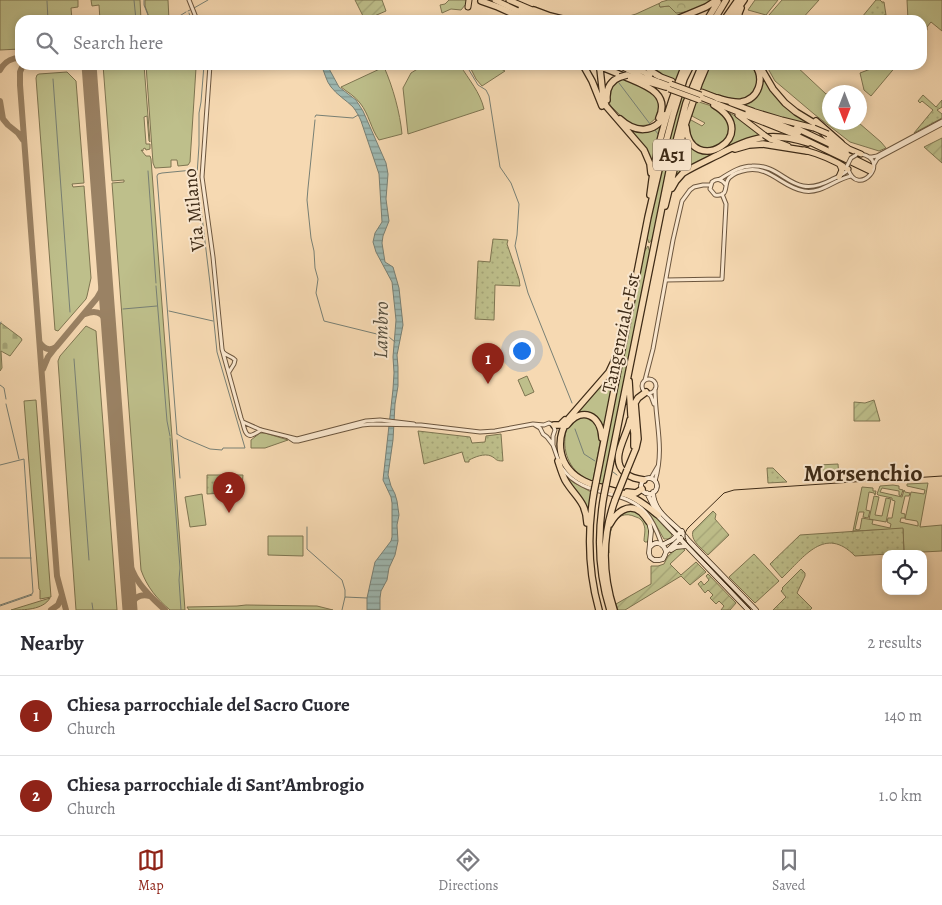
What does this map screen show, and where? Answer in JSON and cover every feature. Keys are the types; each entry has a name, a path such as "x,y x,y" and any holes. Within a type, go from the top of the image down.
{"highway":[{"path":"468,7 469,0"},
{"path":"498,0 517,4 547,15"},
{"path":"498,0 527,15"},
{"path":"509,0 538,15"},
{"path":"687,15 718,0"},
{"path":"710,15 718,0"},
{"path":"717,15 726,0"},
{"path":"728,15 738,0"},
{"path":"734,15 744,0"},
{"path":"739,15 744,0"},
{"path":"481,1 498,6 517,15"},
{"path":"517,4 536,15"},
{"path":"534,10 545,15"},
{"path":"585,70 606,112 633,138"},
{"path":"600,70 606,106 644,150 650,164 651,190"},
{"path":"609,70 647,86 658,94 662,104 661,113 655,123 646,129"},
{"path":"632,70 671,85"},
{"path":"633,70 788,128 871,169"},
{"path":"639,70 671,85"},
{"path":"647,70 660,76"},
{"path":"650,70 671,85"},
{"path":"648,218 659,143 669,106 671,85 681,70"},
{"name":"Tangenziale Est","path":"598,610 591,573 589,546 594,492 648,218 673,115 688,70"},
{"name":"Tangenziale Est","path":"610,610 602,578 600,552 600,525 604,495 677,133 686,103 700,70"},
{"path":"658,229 668,196 681,137 706,70"},
{"path":"701,96 743,102 752,97 757,90 760,81 758,70"},
{"path":"763,70 788,102 797,110 819,123 841,143"},
{"path":"763,70 773,89 782,100 814,123 831,141 846,152"},
{"path":"669,106 658,124 646,129 638,129 626,124 610,109 606,96 608,88 613,81 624,76 671,85"},
{"path":"688,114 687,134 694,145 706,151 720,148 726,144 731,126 726,114 701,96"},
{"path":"701,96 871,169"},
{"path":"717,98 797,128 846,152 860,162"},
{"path":"714,105 808,143 856,166 871,169"},
{"path":"749,110 814,128 828,134 858,154"},
{"path":"738,115 770,139 828,158 848,168"},
{"path":"668,196 683,173 743,142 763,137 787,138 808,143"},
{"path":"716,156 734,149 763,144 808,151"},
{"path":"840,164 842,170 840,178"},
{"path":"626,330 612,366 569,418 563,429 560,450 564,462 571,472 582,480 640,501 658,515"},
{"path":"629,371 631,415 634,433 633,455"},
{"path":"614,610 608,588 605,540 615,500 638,439 636,403 638,398 646,392"},
{"path":"554,425 562,424 587,397"},
{"path":"600,460 602,432 599,423 590,416 583,415 575,418 567,426 563,441 566,458 578,475 587,480 621,491 636,493 645,491"},
{"path":"631,415 618,452 618,461 621,468 628,475 644,480"},
{"path":"558,461 564,479 579,498 585,510 589,546"},
{"path":"629,496 645,491"},
{"path":"607,528 616,514 627,509 638,511 649,522"}],"main road":[{"path":"748,610 658,515 642,484 644,480 651,478 656,480 657,487 653,492 655,502 664,517 683,533 756,610"},
{"path":"645,491 653,492"},
{"path":"649,522 651,532 649,555 654,560 661,560 678,537"},
{"path":"650,547 656,543 662,544 671,541 683,533"},
{"path":"662,544 666,553"},
{"path":"666,553 676,547 687,546"}],"street":[{"path":"189,0 195,15"},
{"name":"Via Milano","path":"210,70 202,177 223,352 245,431"},
{"path":"848,168 851,176 855,179 866,179 876,161 880,158 942,123"},
{"path":"851,176 840,178 815,187 804,187 765,168 741,167 720,180 714,180 710,185 710,189 712,194 717,196 726,190 730,177 734,174 746,170 758,170 767,172 797,189 814,191 824,188 840,178 848,168 850,158 858,154 872,158 942,123"},
{"path":"869,157 872,161 871,169"},
{"path":"720,180 726,185"},
{"path":"656,480 660,450 655,407 655,382 651,379 649,373 650,364 682,201 694,187 703,184 710,185"},
{"path":"666,280 722,279 726,204 722,194"},
{"path":"223,352 231,357 235,363 229,372"},
{"path":"231,357 227,358 226,363 229,366 233,365"},
{"path":"650,364 642,386 643,390 651,396 655,407"},
{"path":"645,380 651,379"},
{"path":"646,392 651,392 655,389"},
{"path":"243,422 260,430 288,437 294,441 367,424 388,422 480,432 549,423 554,425 553,445 558,461 566,472 578,483 586,487 625,499 638,506 649,516 662,544"},
{"path":"535,424 553,445"},
{"path":"541,429 544,425"},
{"path":"252,426 246,427 245,431 249,436 260,430"},
{"path":"252,426 256,431 254,434"},
{"path":"547,437 553,436"},
{"path":"651,478 658,466"},
{"path":"638,506 649,522"}],"green space":[{"path":"0,0 78,0 78,7 71,8 72,15 15,15 15,49 0,50"},
{"path":"91,0 140,0 141,15 100,15 99,5 92,6"},
{"path":"145,0 168,0 169,15 148,15"},
{"path":"355,0 382,0 386,11 377,15 362,15"},
{"path":"449,0 467,0 461,10 451,9 442,13 440,5 445,4"},
{"path":"668,0 711,0 694,9 676,13 669,6 660,7 659,4 661,2"},
{"path":"711,0 714,0 710,3 694,9"},
{"path":"755,0 778,0 766,15 748,10"},
{"path":"782,0 819,0 806,15 769,15"},
{"path":"876,0 884,2 886,15 864,15"},
{"path":"907,0 942,0 942,31 931,22 927,27 927,15 908,15"},
{"path":"660,3 660,7 669,6 680,13 687,12 680,15 633,15"},
{"path":"103,70 144,70 150,142 147,116 144,117 146,144 150,144 150,149 146,150 145,148 143,151 141,150 146,156 150,156 151,159 185,610 170,610 165,606 149,587 141,570 112,183 124,182 124,180 112,181"},
{"path":"146,70 196,70 190,162 188,165 178,166 177,160 171,160 171,167 155,168 153,163"},
{"path":"378,70 385,70 396,100 402,134 379,140 360,103 341,87"},
{"path":"416,70 463,70 477,92 484,109 408,134 403,88 411,73"},
{"path":"472,70 505,71 482,86"},
{"path":"654,70 680,70 676,80"},
{"path":"707,70 754,70 759,81 753,95 740,100 700,89"},
{"path":"769,70 800,70 822,90 822,120 775,81"},
{"path":"868,70 893,70 871,96 867,93 867,85 863,85 860,73"},
{"path":"67,72 76,81 84,183 72,184 73,187 84,186 91,278 86,299 58,331 55,330 36,78 39,74"},
{"path":"762,75 769,86 817,128 776,117 739,104 757,94 761,87"},
{"path":"624,78 654,92 660,104 659,112 656,118 648,125 636,126 626,121 609,103 610,87 615,81"},
{"path":"923,95 936,107 942,100 942,107 937,110 942,114 942,118 914,133 933,110 922,101 920,103 918,101"},
{"path":"681,96 686,97 671,149 653,238 649,243 647,237 660,172"},
{"path":"695,101 715,107 722,112 729,126 727,137 716,148 702,148 693,143 688,126 689,120 702,126 705,123 692,116"},
{"path":"729,113 740,118 763,136 751,137 727,147 703,161 673,184 685,129 690,143 709,152 731,138"},
{"path":"622,123 637,131 663,123 652,171 650,162"},
{"path":"835,130 867,130 886,148 879,151 850,142"},
{"path":"942,138 942,163 924,147"},
{"path":"493,239 508,240 507,244 520,286 495,285 494,320 475,319 478,261 490,262"},
{"path":"648,246 650,253 604,484 598,483 644,252"},
{"path":"1,323 22,340 10,356 1,351 2,368 0,371 0,325"},
{"path":"86,326 96,331 117,610 76,610 58,361 60,356"},
{"path":"616,362 603,432 599,421 591,414 581,414 573,419 566,429 563,441 564,454 572,468 587,481 579,477 567,464 563,456 561,441 568,420 604,379"},
{"path":"527,376 534,392 525,396 518,380"},
{"path":"36,400 51,597 40,599 24,401"},
{"path":"874,400 880,421 854,421 854,402 865,403"},
{"path":"581,417 595,419 601,437 593,481 580,475 575,470 566,452 565,436 567,428 571,422"},
{"path":"418,431 470,437 472,443 485,442 486,436 501,434 503,461 485,455 465,462 462,452 424,464"},
{"path":"260,433 288,440 265,448 251,448 251,440"},
{"path":"838,464 839,477 818,479 818,465"},
{"path":"767,468 773,468 787,482 768,483"},
{"path":"207,475 243,475 242,487 223,487 223,493 207,494"},
{"path":"566,476 591,492 588,512"},
{"path":"928,483 920,527 942,525 942,551 904,550 903,529 853,531 862,487 873,488 873,491 876,491 875,495 869,492 866,510 870,511 868,518 863,517 864,512 859,512 855,529 860,529 862,518 873,520 872,524 890,528 891,524 887,522 888,518 892,518 895,501 892,498 877,494 880,486 893,485 899,486 899,489 903,490 901,496 899,491 882,488 880,492 902,497 904,490 910,493 909,496 905,496 901,513 905,514 905,518 901,518 900,522 918,526 917,521 905,519 911,492 924,494 925,490 907,486 907,484"},
{"path":"202,494 206,525 190,527 185,497"},
{"path":"874,496 879,497 875,515 882,516 886,498 891,499 886,522 869,519"},
{"path":"641,505 672,535 668,539 664,539 652,518"},
{"path":"634,511 642,516 647,524 649,532 648,542 644,541 645,527 641,520 628,515 622,516 613,525 609,539 609,553 607,555 609,536 611,527 622,512"},
{"path":"713,511 716,514 715,519 729,535 708,555 693,538 693,531"},
{"path":"903,528 904,550 882,550 882,554 855,556 844,547 834,543 825,544 807,554 782,578 770,564 800,535"},
{"path":"268,536 303,536 303,556 268,555"},
{"path":"677,548 685,550 670,564 681,575 696,562 706,572 690,585 681,576 625,610 618,610 616,604 651,584 651,566 664,564 668,556"},
{"path":"754,554 779,581 755,603 729,577"},
{"path":"801,569 805,576 797,593 812,608 810,610 773,610 786,597 781,591 782,588"},
{"path":"708,574 736,603 730,610 721,610 724,606 719,601 716,604 710,598 713,595 708,590 705,593 698,584 701,581 704,585 709,580 706,576"},
{"path":"50,598 38,607 11,610"},
{"path":"246,605 317,606 333,610 189,610 187,607"}],"water":[{"path":"323,70 330,70 339,87 356,100 363,111 386,163 388,174 386,199 389,221 382,243 385,262 393,267 399,288 403,325 397,355 398,386 388,475 397,501 399,515 397,525 398,541 387,580 381,591 380,610 367,610 367,598 375,562 392,537 392,503 383,480 393,389 396,320 392,282 376,252 373,242 375,233 382,222 379,174 358,115 353,107 336,93 328,82"}],"waterway":[{"path":"134,0 136,15"},
{"path":"144,0 148,15"},
{"path":"194,8 208,0"},
{"path":"47,1 48,15"},
{"path":"181,15 186,12"},
{"path":"177,434 210,449 245,448 217,352 197,175 199,113 204,70"},
{"path":"469,70 478,85 486,90 489,96 500,167 511,183 519,204 515,246 528,293 572,403"},
{"path":"53,79 70,312"},
{"path":"619,83 650,124"},
{"path":"315,117 316,115 353,118 358,115"},
{"name":"Lambro","path":"315,120 307,200 318,279 316,293 324,321 389,337 395,342"},
{"path":"654,129 659,135"},
{"path":"177,434 157,176 162,173 193,170 197,172"},
{"path":"148,171 156,283"},
{"path":"156,286 167,421 170,436"},
{"path":"123,309 157,306"},
{"path":"169,311 213,321"},
{"path":"74,359 89,560"},
{"path":"0,385 4,388 6,399"},
{"path":"6,404 19,459"},
{"path":"575,429 584,454 595,461"},
{"path":"170,438 180,568 181,610"},
{"path":"177,440 180,478"},
{"path":"0,465 24,459 33,592 0,605"},
{"path":"613,472 617,475"},
{"path":"307,527 307,549 342,580 345,597"},
{"path":"0,558 31,558"},
{"path":"0,606 32,595"},
{"path":"342,610 345,597 367,598"},
{"path":"92,603 93,610"}],"taxiway":[{"path":"0,70 8,61 15,59"},
{"path":"21,70 20,85 57,576 66,610"},
{"path":"89,70 90,74"},
{"path":"0,101 3,119 23,140"},
{"path":"40,343 47,349 56,347 97,298 101,291 105,274"},
{"path":"85,314 90,312 101,314 106,320 109,329"},
{"path":"43,369 48,357 55,348"},
{"path":"126,550 135,577 151,597 165,610"},
{"path":"51,610 58,605 62,595"},
{"path":"131,610 132,603 136,598 142,595 150,596"}],"runway":[{"path":"89,70 130,610"}],"tram line":[{"path":"751,610 688,544 685,538 688,528 724,493 734,490 942,476"}],"place":[{"name":"Chiesa parrocchiale del Sacro Cuore","path":"488,384"},
{"name":"Chiesa parrocchiale di Sant’Ambrogio","path":"229,513"}],"district":[{"name":"Morsenchio","path":"863,473"}]}
